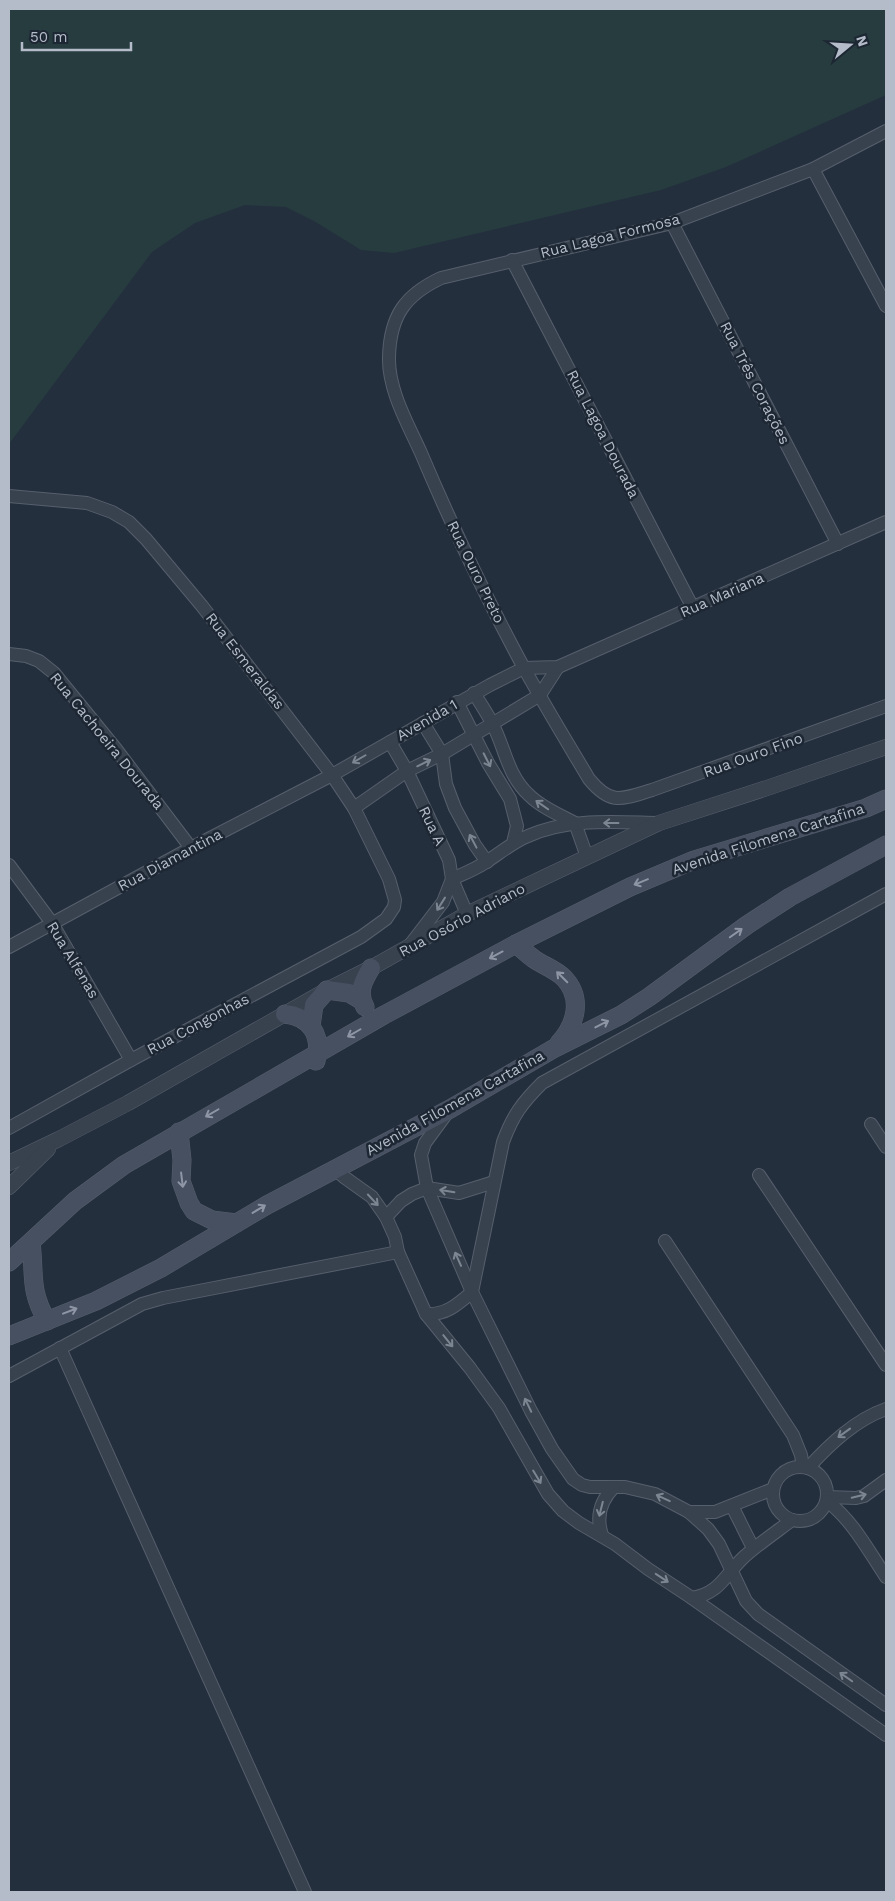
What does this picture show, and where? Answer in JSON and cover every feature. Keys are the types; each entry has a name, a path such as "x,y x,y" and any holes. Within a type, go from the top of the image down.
{"main road":[{"name":"Avenida Filomena Cartafina","path":"9,1262 75,1201 124,1164 384,1015 516,944 630,887 694,860 866,808 886,799"},
{"name":"Avenida Filomena Cartafina","path":"9,1336 96,1301 137,1281 335,1169 450,1109 553,1049 621,1015 783,902 886,845"},
{"path":"516,944 535,960 565,978 574,994 576,1008 572,1026 568,1034 553,1049"},
{"path":"361,1000 362,983 371,968"},
{"path":"304,1061 316,1062 317,1040 312,1026 314,1005 327,990 349,993 361,1000 366,1009 381,1021 384,1015"},
{"path":"285,1014 295,1015 312,1026"},
{"path":"179,1132 182,1160 181,1181 189,1203 194,1211 212,1220 236,1224"},
{"path":"31,1242 34,1295 46,1320"}],"street":[{"name":"Rua Lagoa Formosa","path":"395,318 410,297 423,286 441,278 672,223 814,169 886,132"},
{"path":"814,169 886,306"},
{"name":"Rua Três Corações","path":"672,223 838,544"},
{"name":"Rua Lagoa Dourada","path":"512,260 693,608"},
{"name":"Rua Ouro Preto","path":"395,318 389,358 391,380 444,506 524,668 589,779 599,791 607,796 619,799"},
{"name":"Rua Esmeraldas","path":"9,496 87,503 112,512 129,522 146,539 202,606 332,775 354,808 393,889 394,907 386,919"},
{"name":"Rua Mariana","path":"524,668 558,667 886,522"},
{"name":"Rua Cachoeira Dourada","path":"9,654 26,656 39,661 54,673 116,749 191,848"},
{"path":"354,808 407,771 442,754 540,695 558,667"},
{"name":"Avenida 1","path":"332,775 423,724 457,702 524,668"},
{"path":"474,693 493,724 503,755 515,778 528,795 548,809 575,823 586,857"},
{"path":"457,702 513,807 517,826 513,843"},
{"name":"Rua Ouro Fino","path":"619,799 652,790 886,706"},
{"path":"423,724 442,754"},
{"name":"Rua A","path":"390,742 407,771 449,860 452,879 467,914"},
{"name":"Rua Osório Adriano","path":"9,1163 128,1103 327,990 408,948 467,914 586,857 659,823 845,762 886,746"},
{"name":"Rua A","path":"442,754 446,784 455,808 474,845 487,862"},
{"name":"Rua Diamantina","path":"9,947 191,848 332,775"},
{"path":"408,948 443,902 452,879 487,862 513,843 529,835 560,825 575,823 659,823"},
{"name":"Rua Alfenas","path":"9,865 52,923 131,1060"},
{"path":"426,1314 437,1314 449,1310 472,1292 502,1142 511,1120 524,1101 542,1083 886,894"},
{"name":"Rua Congonhas","path":"9,1128 131,1060 361,937 386,919"},
{"path":"450,1109 425,1143 421,1156 427,1188 472,1292 531,1411 552,1449 573,1479 582,1485 590,1487 625,1488 654,1494 689,1512 708,1529 719,1544 737,1585 746,1600 758,1614 886,1705"},
{"path":"871,1124 886,1147"},
{"name":"Rua Osório Adriano","path":"9,1187 58,1139"},
{"path":"335,1169 372,1197 386,1217 395,1237 398,1252 426,1314 470,1368 498,1408 548,1494 571,1517 602,1535 886,1735"},
{"path":"760,1175 886,1365"},
{"path":"386,1217 401,1201 427,1188 458,1193 494,1182"},
{"path":"665,1240 788,1428 806,1468"},
{"path":"9,1376 142,1304 162,1298 398,1252"},
{"path":"60,1348 302,1891"},
{"path":"806,1468 837,1438 870,1415 886,1409"},
{"path":"793,1468 806,1468 816,1472 823,1479 827,1499 823,1509 817,1516 801,1522 783,1516 776,1508 773,1499 773,1489 777,1480 784,1472 793,1468"},
{"path":"827,1499 864,1496 886,1480"},
{"path":"602,1535 599,1527 600,1509 614,1487"},
{"path":"689,1512 715,1512 773,1489"},
{"path":"827,1499 854,1528 886,1577"},
{"path":"732,1506 753,1548"},
{"path":"692,1598 712,1592 727,1578 731,1568 753,1548 792,1520"}],"green space":[{"path":"9,9 886,9 886,95 726,167 661,190 394,253 361,250 314,221 286,207 245,205 195,223 152,252 9,444"}]}
